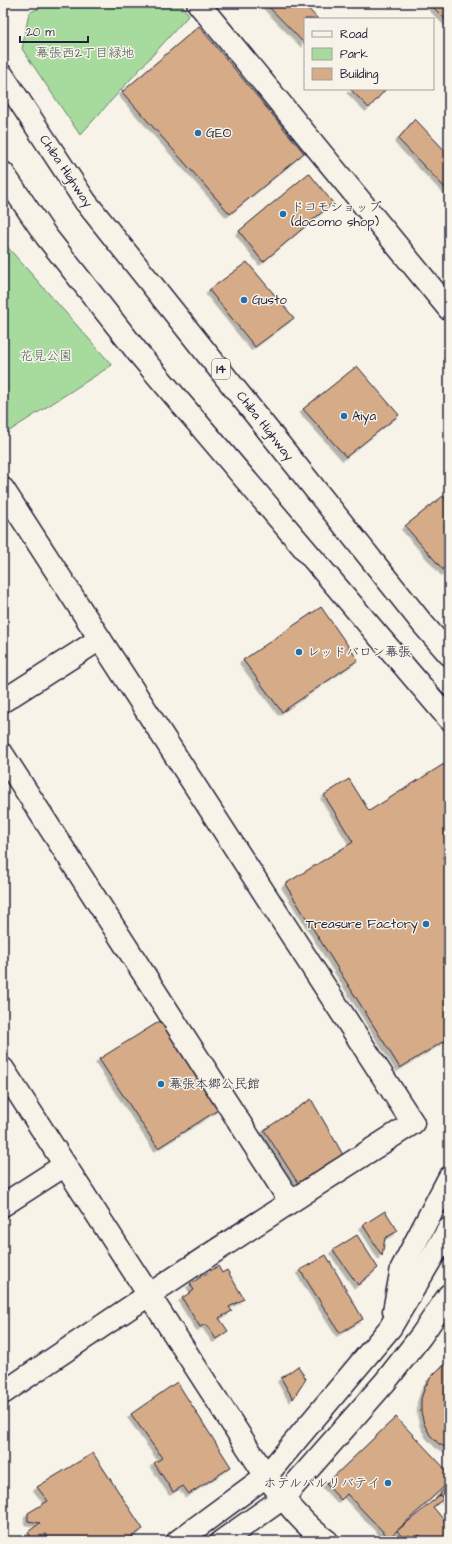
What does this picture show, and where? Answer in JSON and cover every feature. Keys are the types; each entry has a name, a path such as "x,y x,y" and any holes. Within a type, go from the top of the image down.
{"main road":[{"path":"198,3 449,309"},
{"name":"Chiba Highway","path":"3,76 85,201 417,617 449,654"},
{"path":"3,173 46,236 139,354 449,718"},
{"path":"3,489 413,1123 290,1201 3,1393"},
{"path":"3,701 100,639"},
{"path":"3,755 290,1201"},
{"path":"3,1069 266,1476 283,1498 318,1535 327,1541"},
{"path":"3,1205 66,1165"},
{"path":"390,1328 402,1268 449,1178"},
{"path":"178,1541 266,1476 390,1328 447,1233"},
{"path":"222,1541 283,1498 386,1382 421,1336 449,1295"},
{"path":"421,1336 449,1317"}],"green space":[{"name":"幕張西2丁目緑地","path":"50,3 180,3 189,15 80,135 22,49 29,13"},
{"name":"花見公園","path":"3,242 112,365 3,435"}],"building":[{"path":"265,3 303,3 317,18 304,18 304,43"},
{"path":"429,3 449,3 449,23"},
{"path":"199,26 304,153 230,214 122,92"},
{"path":"351,90 385,90 369,108"},
{"path":"415,119 449,155 449,192 398,139"},
{"path":"309,173 333,203 263,262 239,231"},
{"path":"247,262 294,318 255,347 209,290"},
{"path":"357,366 399,415 346,457 303,409"},
{"path":"443,496 449,504 449,569 445,572 405,526"},
{"path":"321,607 358,660 282,712 243,660"},
{"path":"444,764 449,773 449,1038 400,1068 285,884 353,842 324,795 349,779 369,811"},
{"name":"幕張本郷公民館","path":"165,1018 221,1108 158,1148 99,1059"},
{"path":"311,1099 346,1160 301,1188 264,1130"},
{"path":"385,1211 398,1231 385,1238 382,1256 363,1225"},
{"path":"357,1235 378,1268 358,1285 333,1250"},
{"path":"326,1255 363,1319 340,1333 300,1270"},
{"path":"218,1266 222,1273 227,1270 244,1299 229,1307 232,1311 219,1318 228,1331 216,1339 206,1324 200,1327 182,1298 194,1290 190,1284"},
{"path":"449,1363 449,1449 439,1444 430,1435 424,1424 421,1412 421,1399 425,1387 431,1377 440,1368"},
{"path":"298,1366 306,1379 293,1399 281,1378"},
{"path":"177,1382 231,1467 189,1494 183,1486 173,1492 154,1463 162,1458 131,1414"},
{"path":"396,1417 449,1473 449,1482 389,1538 347,1494 341,1500 326,1484"},
{"path":"93,1453 143,1529 126,1541 50,1541 46,1534 33,1541 28,1532 40,1523 28,1521 28,1513 48,1501 37,1487"},
{"path":"449,1485 449,1504 440,1493"},
{"path":"440,1495 443,1499 433,1507 449,1526 449,1541 445,1541 443,1538 440,1541 435,1541 431,1537 427,1541 424,1541 419,1535 414,1540 409,1535 404,1539 397,1531"}],"place":[{"name":"GEO","path":"198,133"},
{"name":"ドコモショップ (docomo shop)","path":"283,214"},
{"name":"Gusto","path":"244,300"},
{"name":"Aiya","path":"344,416"},
{"name":"レッドバロン幕張","path":"299,652"},
{"name":"Treasure Factory","path":"426,924"},
{"name":"幕張本郷公民館","path":"161,1084"},
{"name":"ホテルパルリバテイ","path":"388,1483"}]}
